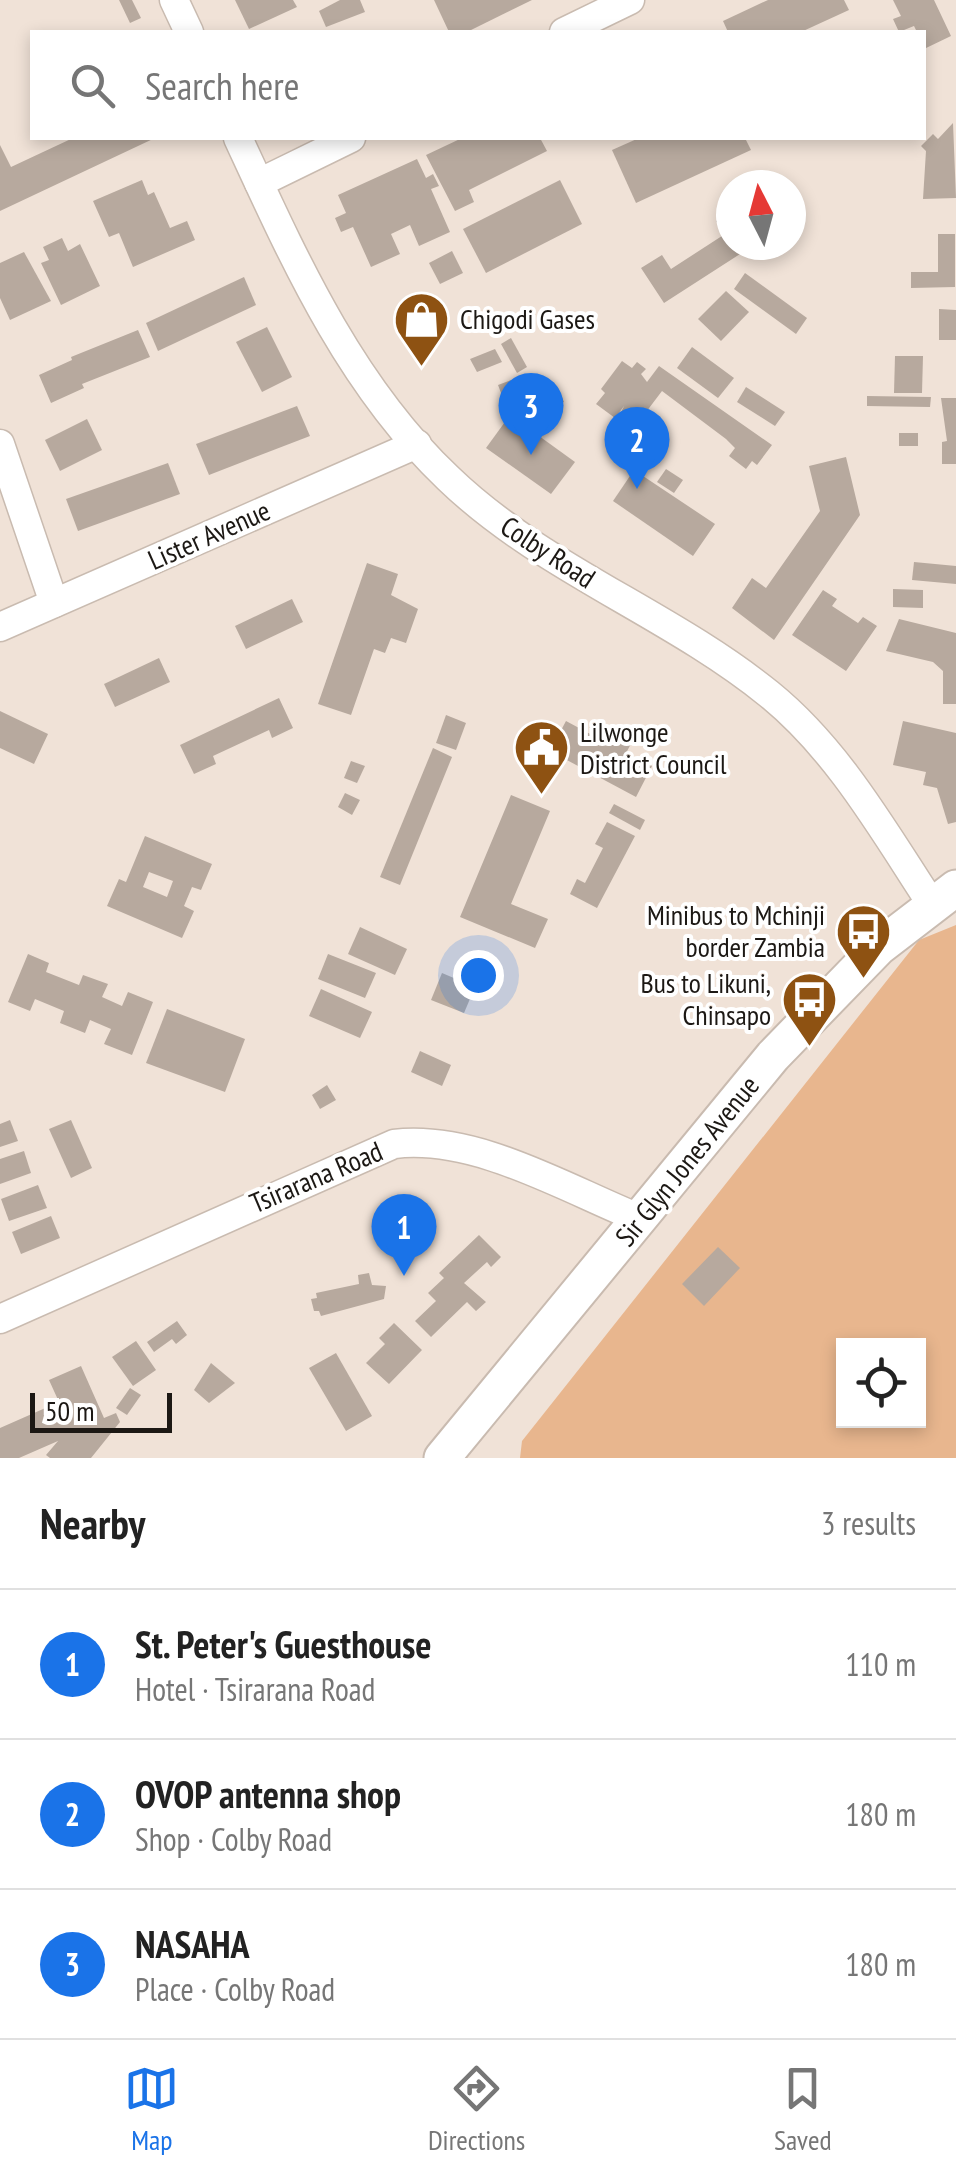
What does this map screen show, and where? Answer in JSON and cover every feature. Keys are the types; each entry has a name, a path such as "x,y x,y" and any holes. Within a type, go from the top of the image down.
{"main road":[{"name":"Sir Glyn Jones Avenue","path":"442,1458 772,1056 878,947 944,895"}],"street":[{"path":"174,0 189,30"},
{"path":"568,30 630,0"},
{"name":"Colby Road","path":"239,140 331,331 444,476 506,527 770,696 839,767 944,895"},
{"path":"259,183 347,140"},
{"path":"0,444 54,603"},
{"name":"Lister Avenue","path":"0,626 418,444"},
{"name":"Tsirarana Road","path":"0,1319 394,1144 419,1141 463,1146 641,1220"}],"shaded area":[{"path":"956,925 956,1458 520,1458 522,1441 919,940"}],"building":[{"path":"119,0 132,0 141,18 130,23"},
{"path":"235,0 293,0 297,7 249,29"},
{"path":"340,0 360,0 365,12 326,27 319,11"},
{"path":"434,0 532,0 471,30 448,30"},
{"path":"768,0 844,0 849,10 805,30 727,30 723,21"},
{"path":"893,0 934,0 951,36 926,48 926,30 916,30 914,26 898,30 893,19 901,16"},
{"path":"953,123 956,198 923,199 926,151 921,146 933,134 938,139"},
{"path":"69,140 151,140 0,211 0,145 11,167"},
{"path":"458,140 541,140 547,151 469,190 474,202 455,211 426,155"},
{"path":"634,140 746,140 751,150 636,203 612,150"},
{"path":"417,159 426,178 433,174 439,186 431,189 450,232 419,246 410,225 391,234 400,254 371,267 353,227 341,232 335,218 346,213 338,195"},
{"path":"142,180 148,195 154,192 170,228 187,221 195,240 133,267 119,233 109,237 93,201"},
{"path":"560,180 582,224 486,273 463,229"},
{"path":"938,234 955,234 955,287 911,288 911,272 938,272"},
{"path":"62,238 68,251 80,244 100,286 61,305 41,263 49,260 43,247"},
{"path":"716,240 716,260 731,260 664,303 641,268 662,255 671,269"},
{"path":"452,251 463,273 440,284 429,263"},
{"path":"24,252 51,301 10,320 0,298 0,263"},
{"path":"745,273 807,318 796,334 734,289"},
{"path":"244,277 256,305 158,351 146,323"},
{"path":"726,291 749,312 721,341 698,319"},
{"path":"939,309 956,310 956,340 939,340"},
{"path":"267,327 292,377 262,392 236,342"},
{"path":"138,330 150,357 82,384 84,388 51,403 39,375 72,360 71,357"},
{"path":"511,338 527,367 517,373 501,344"},
{"path":"692,347 734,378 718,398 677,368"},
{"path":"495,349 502,362 477,372 470,359"},
{"path":"895,356 923,356 922,393 894,393"},
{"path":"622,361 632,368 637,362 646,369 641,374 647,382 659,366 772,445 757,465 752,461 746,469 729,456 735,448 726,439 662,391 634,428 619,417 624,406 615,418 596,404 605,393 601,389"},
{"path":"511,380 515,391 539,382 543,394 558,388 564,402 521,419 517,407 508,411 498,385"},
{"path":"746,387 785,412 775,426 737,402"},
{"path":"867,396 931,397 930,407 867,406"},
{"path":"941,398 956,398 956,464 942,464 942,442 947,441"},
{"path":"297,406 310,436 209,475 196,444"},
{"path":"510,415 575,462 551,494 486,448"},
{"path":"87,419 102,450 60,471 45,440"},
{"path":"620,423 632,430 618,454 606,447"},
{"path":"899,433 918,433 918,446 899,446"},
{"path":"846,457 860,515 774,640 732,608 752,578 766,588 820,511 809,466"},
{"path":"168,463 180,494 78,531 66,499"},
{"path":"666,469 683,480 674,493 657,482"},
{"path":"634,470 715,524 693,556 613,501"},
{"path":"914,562 956,566 956,584 912,580"},
{"path":"367,563 398,574 391,595 418,609 406,643 391,638 385,653 374,649 351,715 318,704"},
{"path":"893,589 923,590 923,608 893,607"},
{"path":"823,590 837,599 832,606 858,623 863,617 877,626 846,671 792,635"},
{"path":"292,599 303,622 246,649 235,626"},
{"path":"899,619 956,633 956,704 943,704 943,671 933,662 886,651"},
{"path":"159,658 170,682 115,707 104,684"},
{"path":"279,698 293,728 272,738 269,730 213,756 216,764 194,774 180,745"},
{"path":"0,711 48,734 34,764 0,748"},
{"path":"446,715 466,723 456,750 436,743"},
{"path":"566,721 594,736 600,725 632,742 626,753 652,766 636,797 550,751"},
{"path":"903,721 956,733 956,822 948,824 937,788 923,785 926,772 893,765"},
{"path":"433,748 452,757 400,885 380,877"},
{"path":"351,761 365,766 357,783 344,778"},
{"path":"345,793 360,800 352,815 338,807"},
{"path":"511,795 550,811 511,904 548,919 535,948 460,917"},
{"path":"614,804 645,820 640,830 609,813"},
{"path":"607,822 635,836 597,908 570,894 577,879 585,883 603,848 595,844"},
{"path":"145,836 212,864 201,890 192,887 184,906 194,911 182,938 107,906 119,879 126,882","holes":["149,872 173,881 167,897 143,887"]},
{"path":"360,927 407,949 395,975 348,954"},
{"path":"28,954 49,963 46,972 79,985 83,975 108,984 102,997 122,1006 128,992 153,1002 132,1055 104,1044 111,1029 90,1020 85,1033 60,1023 64,1011 35,999 30,1011 8,1002"},
{"path":"328,954 376,973 365,998 318,979"},
{"path":"442,973 475,987 464,1013 431,1000"},
{"path":"321,989 372,1012 360,1038 309,1016"},
{"path":"167,1009 245,1039 225,1092 146,1063"},
{"path":"420,1051 451,1065 442,1086 411,1072"},
{"path":"327,1085 336,1100 320,1109 312,1095"},
{"path":"10,1120 18,1141 0,1147 0,1124"},
{"path":"71,1120 92,1168 71,1178 49,1129"},
{"path":"24,1151 31,1173 0,1184 0,1159"},
{"path":"38,1185 47,1208 9,1221 1,1199"},
{"path":"51,1216 60,1238 21,1254 12,1232"},
{"path":"479,1235 501,1257 491,1267 487,1262 464,1283 486,1302 476,1311 467,1302 431,1337 415,1321 436,1301 428,1293 444,1278 439,1273"},
{"path":"718,1247 740,1268 704,1306 682,1284"},
{"path":"369,1273 372,1285 386,1286 384,1299 321,1316 314,1311 311,1299 317,1298 316,1293 359,1284 358,1275"},
{"path":"177,1321 187,1335 176,1344 172,1339 154,1352 147,1342"},
{"path":"394,1323 422,1350 389,1384 366,1363 385,1344 379,1338"},
{"path":"136,1341 156,1370 133,1386 112,1357"},
{"path":"336,1353 372,1416 346,1431 309,1368"},
{"path":"211,1363 235,1383 209,1403 194,1390"},
{"path":"81,1366 104,1418 116,1413 120,1422 91,1458 50,1458 46,1455 58,1441 19,1458 0,1458 0,1428 59,1402 49,1380"},
{"path":"130,1388 141,1395 127,1415 116,1408"}],"place":[{"name":"Chigodi Gases","path":"421,368"},
{"name":"NASAHA","path":"531,455"},
{"name":"OVOP antenna shop","path":"637,489"},
{"name":"Lilwonge District Council","path":"541,797"},
{"name":"Minibus to Mchinji border Zambia","path":"864,980"},
{"name":"Bus to Likuni, Chinsapo","path":"810,1048"},
{"name":"St. Peter's Guesthouse","path":"404,1276"}]}
